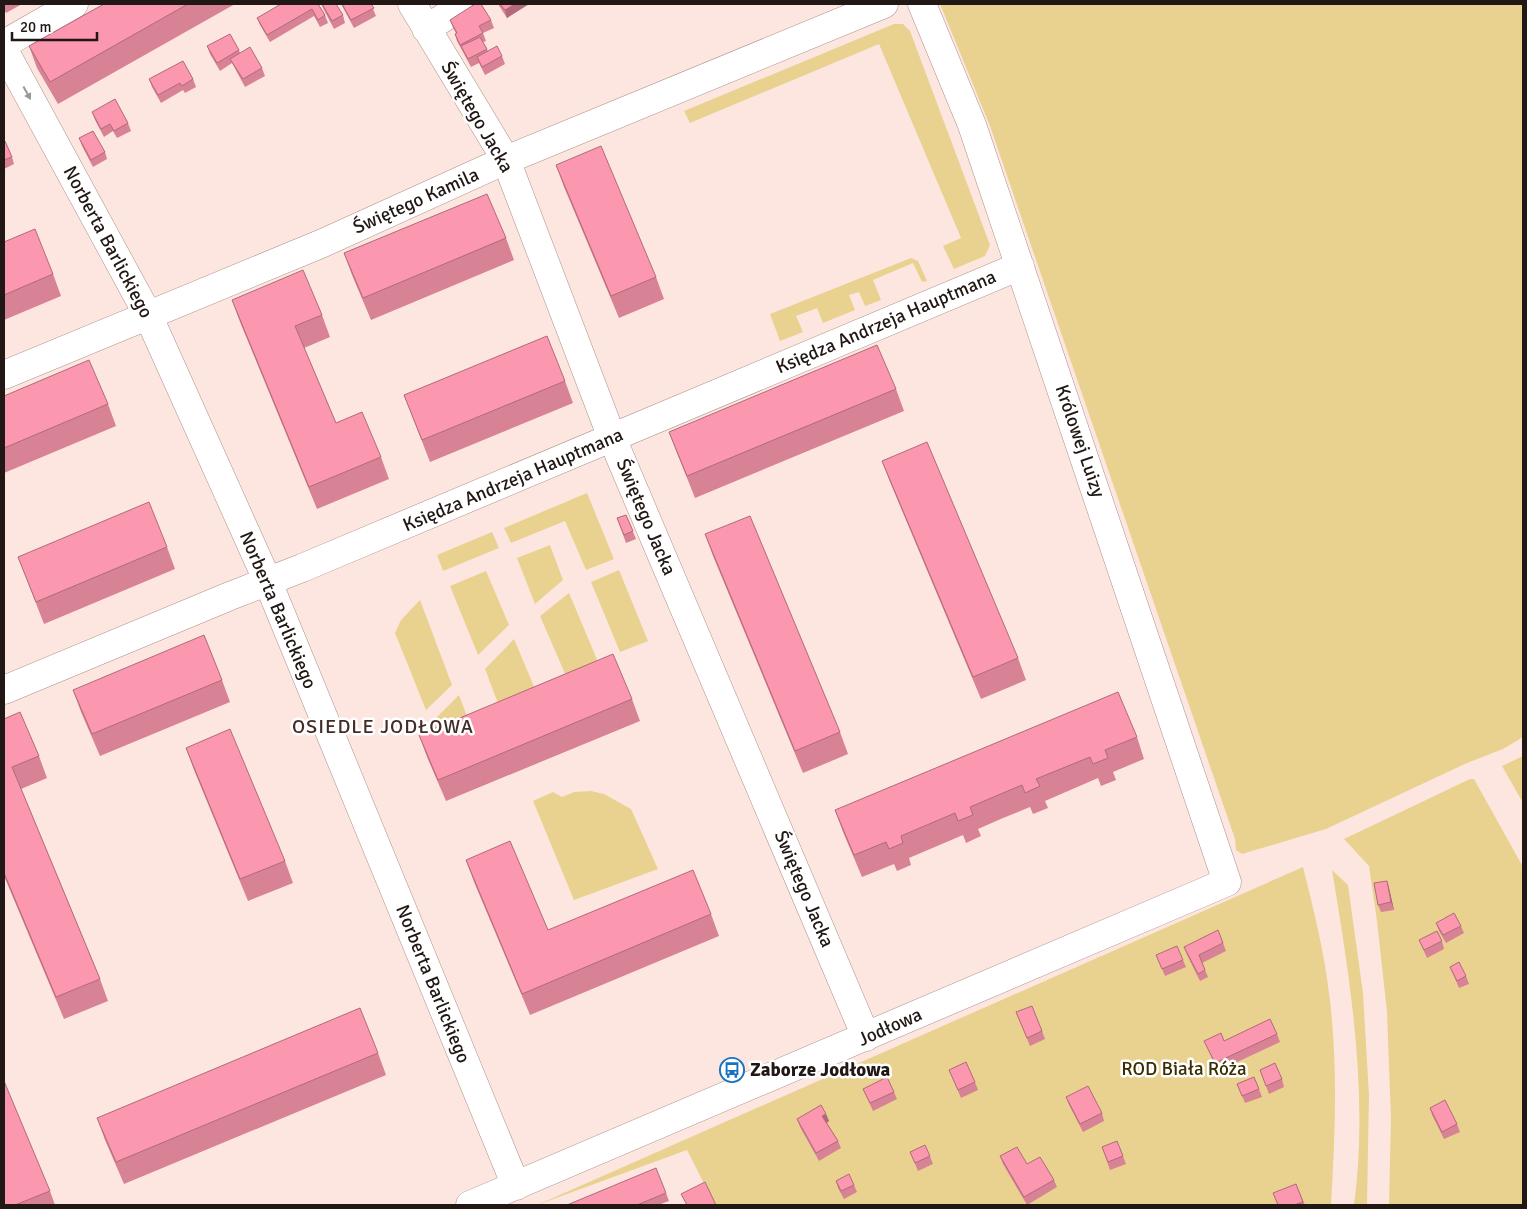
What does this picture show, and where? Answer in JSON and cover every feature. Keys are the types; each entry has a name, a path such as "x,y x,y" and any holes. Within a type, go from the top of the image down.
{"street":[{"path":"4,44 74,4"},
{"name":"Świętego Jacka","path":"412,4 506,160 612,438 866,1037"},
{"path":"426,29 465,4"},
{"name":"Świętego Kamila","path":"4,374 323,243 506,160 884,4"},
{"name":"Królowej Luizy","path":"922,4 972,125 1227,882"},
{"name":"Norberta Barlickiego","path":"4,50 148,315 268,582 516,1186"},
{"name":"Księdza Andrzeja Hauptmana","path":"4,690 268,582 1020,266"},
{"name":"Jodłowa","path":"470,1205 1227,882"}],"green space":[{"path":"940,4 1523,4 1523,737 1503,749 1467,763 1326,829 1242,854 1236,850 1235,839 990,126"},
{"path":"894,24 903,24 910,31 990,245 985,256 954,269 943,246 961,238 879,44 690,123 684,111"},
{"path":"911,258 918,261 927,281 922,282 913,263 873,280 881,300 865,306 859,292 849,295 855,310 823,323 817,308 796,316 803,332 780,341 770,314"},
{"path":"587,493 614,559 586,570 565,521 511,543 504,528"},
{"path":"492,532 499,548 443,571 437,555"},
{"path":"550,545 563,580 535,604 517,558"},
{"path":"619,570 648,641 620,652 591,582"},
{"path":"486,571 509,625 478,655 450,586"},
{"path":"569,593 601,669 569,683 540,616"},
{"path":"420,600 452,685 426,710 395,633 401,620"},
{"path":"514,639 538,696 501,711 485,669"},
{"path":"459,695 470,724 438,738 432,722"},
{"path":"1523,756 1523,803 1502,766"},
{"path":"1470,779 1474,779 1523,867 1523,1205 1389,1205 1391,1119 1387,1012 1377,921 1369,866 1344,839"},
{"path":"591,791 604,794 631,809 658,869 574,900 533,801 553,792 562,797 574,792"},
{"name":"ROD Biała Róża","path":"1303,867 1322,950 1333,1026 1335,1103 1331,1205 715,1205 687,1150 537,1205"},
{"path":"1332,870 1348,885 1363,993 1369,1095 1367,1205 1354,1205 1358,1163 1358,1079 1351,995"}],"building":[{"path":"104,4 188,4 50,82 29,46"},
{"path":"281,4 318,4 325,15 318,20 312,9 267,35 257,18"},
{"path":"322,4 336,4 343,15 332,21"},
{"path":"342,4 371,4 374,8 351,20"},
{"path":"475,4 481,4 491,20 479,26 483,33 460,45 455,34 457,33 450,20"},
{"path":"500,4 515,4 505,10"},
{"path":"230,34 239,50 217,63 207,46"},
{"path":"480,37 487,49 468,59 461,46"},
{"path":"497,46 502,56 482,67 477,57"},
{"path":"250,47 262,68 243,79 230,59"},
{"path":"183,61 193,79 182,86 180,83 158,95 149,79"},
{"path":"115,99 128,123 114,131 110,124 101,129 92,112"},
{"path":"93,131 105,152 91,160 79,138"},
{"path":"4,142 12,157 4,160"},
{"path":"601,146 656,277 611,296 556,165"},
{"path":"487,194 506,238 363,298 344,253"},
{"path":"35,229 53,274 4,295 4,242"},
{"path":"303,270 322,315 295,326 336,423 362,412 381,457 309,487 232,300"},
{"path":"547,336 565,381 422,440 404,395"},
{"path":"877,345 896,389 687,476 669,432"},
{"path":"89,360 108,404 4,448 4,396"},
{"path":"927,442 1018,658 973,677 882,461"},
{"path":"149,502 167,547 36,602 18,557"},
{"path":"626,515 633,531 624,535 617,518"},
{"path":"750,516 840,732 795,751 705,534"},
{"path":"204,635 222,680 92,734 73,690"},
{"path":"613,654 632,699 438,780 419,735"},
{"path":"1118,692 1137,737 1105,750 1108,758 1093,764 1090,757 1036,779 1040,786 1025,793 1022,785 970,807 973,815 958,821 955,813 901,836 903,843 889,849 886,842 854,855 835,810"},
{"path":"20,712 39,756 12,767 100,979 56,997 4,873 4,719"},
{"path":"230,729 285,861 240,879 186,748"},
{"path":"510,841 548,930 693,870 711,914 522,994 466,860"},
{"path":"1387,881 1391,902 1378,905 1374,883"},
{"path":"1454,913 1461,926 1443,935 1436,923"},
{"path":"1218,930 1223,943 1199,955 1205,970 1198,974 1184,947"},
{"path":"1437,931 1442,941 1424,950 1419,940"},
{"path":"1177,946 1183,960 1162,969 1156,955"},
{"path":"1459,962 1466,976 1457,981 1450,967"},
{"path":"1032,1006 1042,1031 1027,1038 1016,1012"},
{"path":"360,1008 378,1053 116,1162 97,1118"},
{"path":"1270,1019 1277,1034 1215,1063 1204,1041 1221,1033 1224,1041"},
{"path":"966,1062 975,1082 958,1090 949,1070"},
{"path":"1275,1063 1282,1079 1266,1086 1260,1070"},
{"path":"887,1077 894,1092 870,1103 863,1089"},
{"path":"1254,1077 1259,1089 1242,1096 1237,1084"},
{"path":"4,1081 50,1191 15,1205 4,1205"},
{"path":"1088,1086 1102,1113 1080,1124 1066,1097"},
{"path":"1445,1100 1457,1124 1442,1132 1430,1108"},
{"path":"821,1105 826,1114 822,1116 838,1141 816,1153 797,1119"},
{"path":"1117,1141 1123,1156 1108,1162 1102,1147"},
{"path":"925,1145 930,1156 915,1163 910,1152"},
{"path":"1017,1147 1027,1164 1040,1157 1054,1180 1024,1197 1000,1156"},
{"path":"656,1168 666,1193 637,1205 567,1205"},
{"path":"849,1174 854,1185 841,1191 836,1181"},
{"path":"705,1182 716,1205 687,1205 681,1194"},
{"path":"1296,1184 1303,1202 1294,1205 1278,1205 1273,1193"}],"place":[{"name":"Zaborze Jodłowa","path":"732,1070"}],"district":[{"name":"OSIEDLE JODŁOWA","path":"383,726"}]}
